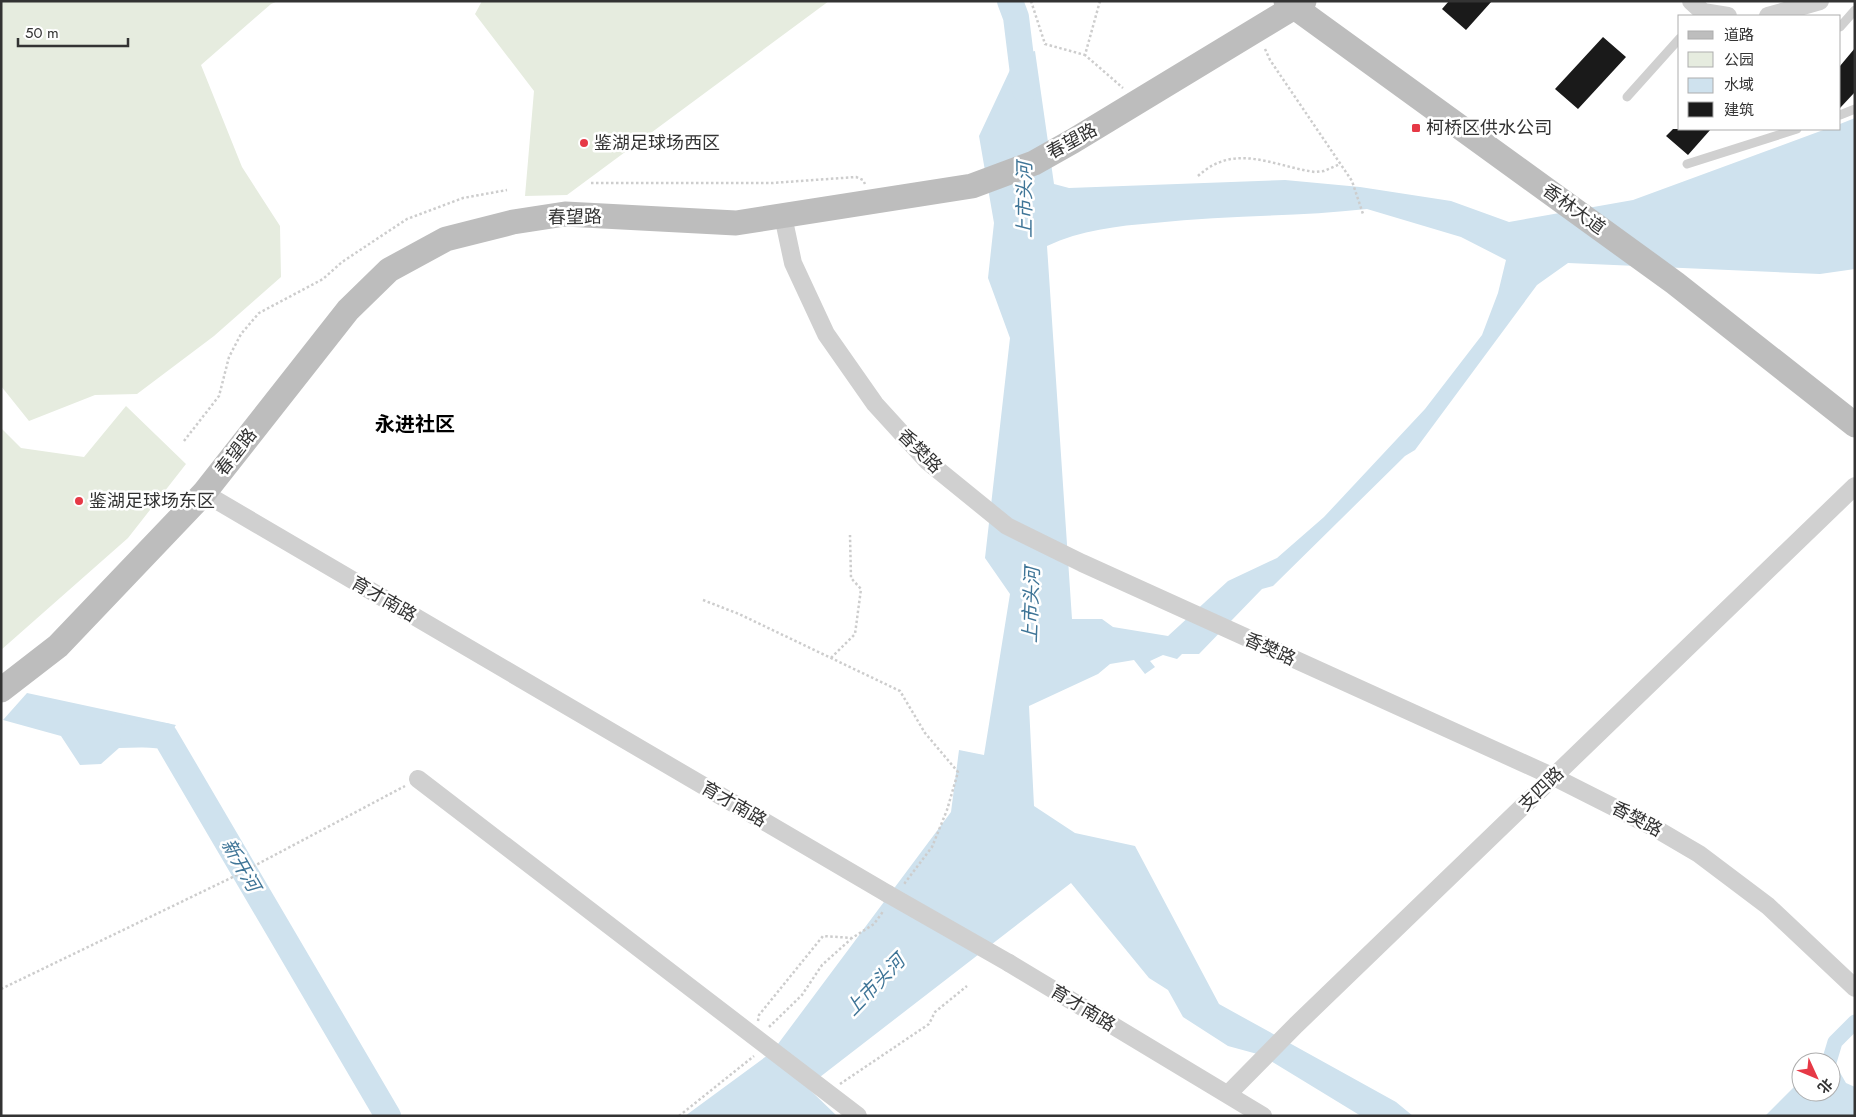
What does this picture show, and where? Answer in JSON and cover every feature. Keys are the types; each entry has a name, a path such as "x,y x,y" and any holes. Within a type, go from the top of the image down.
{"street":[{"path":"1771,15 1820,1"},
{"name":"春望路","path":"1,690 58,646 204,493 348,310 389,270 446,239 514,222 565,214 736,223 972,186 1034,163 1073,142 1256,31 1295,3"},
{"name":"香林大道","path":"1295,3 1675,283 1855,425"},
{"path":"1698,10 1723,15"},
{"name":"香樊路","path":"783,216 793,263 826,334 875,404 927,461 1007,526 1082,563 1554,777 1653,827 1699,854 1768,906 1855,988"},
{"name":"支四路","path":"1228,1094 1296,1025 1855,486"},
{"name":"育才南路","path":"204,493 1009,963 1263,1116"},
{"path":"418,779 858,1116"}],"lane":[{"path":"1841,26 1855,10"},
{"path":"1627,97 1678,40"},
{"path":"1841,115 1855,109"},
{"path":"1687,164 1794,130"}],"path":[{"path":"1031,1 1045,44 1085,55 1139,102"},
{"path":"1085,55 1100,1"},
{"path":"1256,31 1270,60 1352,181 1363,214"},
{"path":"1198,176 1210,165 1240,157 1315,172 1324,171 1340,164"},
{"path":"591,182 772,183 856,177 863,180 871,202"},
{"path":"184,441 219,396 229,357 241,334 259,313 323,279 342,262 407,219 463,198 507,190"},
{"path":"831,658 855,634 861,589 851,578 850,535"},
{"path":"703,600 739,614 900,691 925,733 958,772 947,810 932,847 892,896 874,924 852,938 822,965 802,996 783,1011 761,1043"},
{"path":"1,989 237,875 418,779"},
{"path":"761,1043 759,1015 824,936 852,938"},
{"path":"834,1099 849,1095 840,1085 929,1024 935,1012 967,986"},
{"path":"679,1116 747,1062"}],"green space":[{"path":"1,1 278,1 271,4 201,65 242,167 280,226 281,277 214,336 137,394 95,395 29,421 1,386"},
{"name":"鉴湖足球场西区","path":"482,1 829,1 567,195 525,196 534,91 475,14"},
{"name":"鉴湖足球场东区","path":"126,406 186,464 128,538 1,650 1,428 21,448 84,457"}],"water":[{"path":"1035,51 1054,184 1069,188 1285,180 1360,187 1451,201 1509,222 1633,200 1823,130 1841,130 1841,124 1855,118 1855,269 1820,274 1568,263 1537,285 1415,450 1405,456 1273,586 1262,589 1199,654 1182,654 1177,659 1163,655 1150,661 1155,667 1145,674 1134,660 1110,664 1098,674 1029,706 1034,806 1075,833 1135,846 1219,1004 1396,1102 1413,1116 1361,1116 1261,1055 1228,1046 1183,1017 1168,990 1149,978 1071,883 807,1087 837,1116 685,1116 772,1052 951,812 959,750 984,755 1010,594 985,558 1010,338 988,278 994,223 979,136 1017,55","holes":["1367,209 1461,237 1506,260 1498,293 1482,335 1425,409 1324,517 1277,558 1228,581 1168,636 1113,627 1102,619 1072,619 1047,246 1086,232 1126,226 1181,220"]},
{"path":"27,693 176,725 160,747 119,748 101,764 80,765 61,736 3,720"},
{"path":"1841,1074 1846,1083 1855,1087 1855,1116 1765,1116 1791,1090 1791,1102 1841,1102"}],"building":[{"path":"1449,1 1492,1 1466,30 1442,9"},
{"path":"1603,37 1626,57 1578,109 1555,89"},
{"path":"1855,48 1855,92 1841,107 1841,65"},
{"path":"1673,129 1710,130 1688,155 1666,136"}],"waterway":[{"name":"上市头河","path":"1010,1 1016,17 1025,90"},
{"name":"新开河","path":"132,733 165,736 388,1116"},
{"path":"1832,1052 1835,1042 1855,1022"}],"place":[{"name":"柯桥区供水公司","path":"1416,128"},
{"name":"鉴湖足球场西区","path":"584,143"},
{"name":"鉴湖足球场东区","path":"79,501"}],"district":[{"name":"永进社区","path":"415,424"}]}
